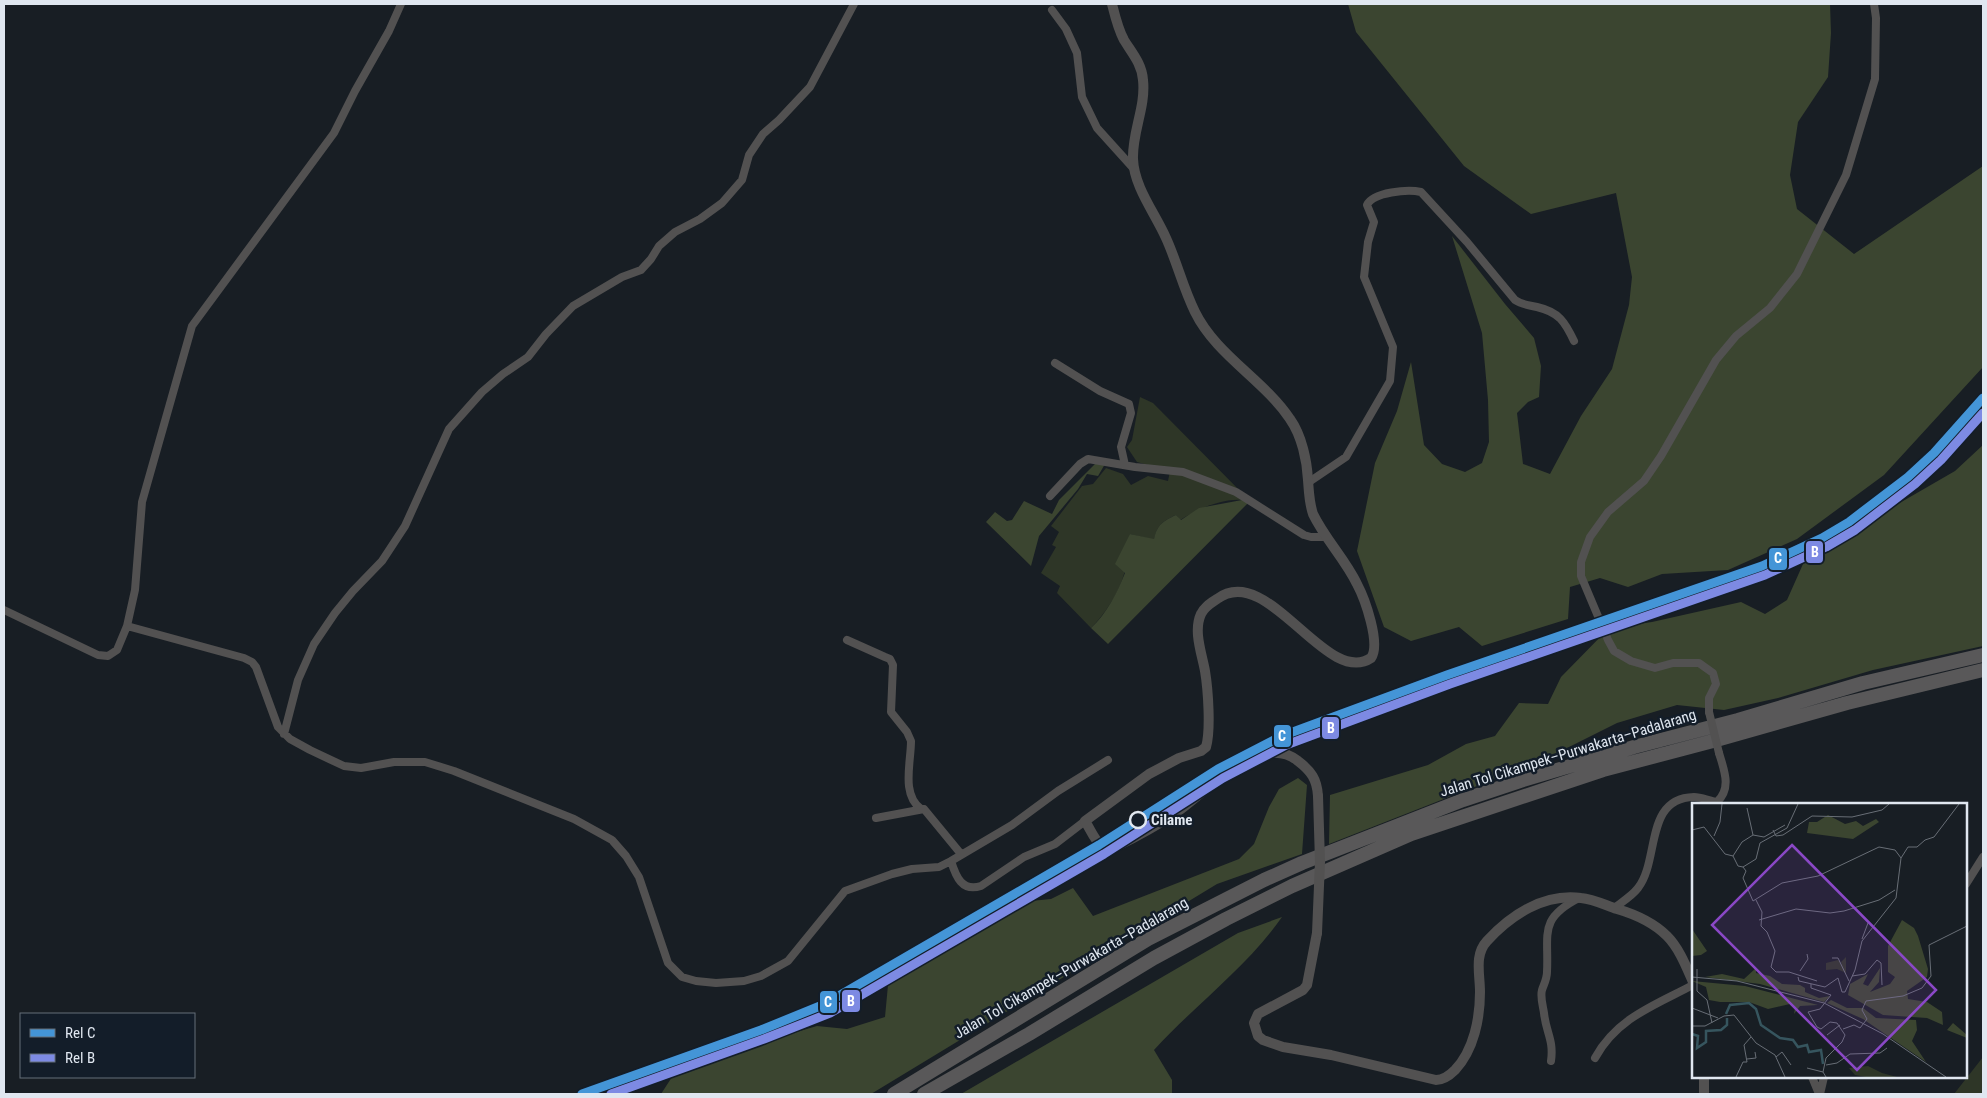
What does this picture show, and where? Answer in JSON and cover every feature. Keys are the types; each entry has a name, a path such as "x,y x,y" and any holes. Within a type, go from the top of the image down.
{"highway":[{"name":"Jalan Tol Cikampek–Purwakarta–Padalarang","path":"894,1094 1148,939 1264,880 1302,863 1463,800 1520,781 1642,745 1738,720 1844,688 1983,656"},
{"name":"Jalan Tol Cikampek–Purwakarta–Padalarang","path":"924,1094 1029,1034 1154,958 1226,919 1292,886 1411,834 1603,770 1713,742 1847,703 1983,670"}],"street":[{"path":"4,610 98,655 108,656 117,650 127,626 135,590 142,502 192,326 334,133 355,90 390,31 401,4"},
{"path":"284,734 298,680 314,644 335,613 382,561 404,526 450,429 482,392 528,356 573,306 622,277 641,270 659,246 675,232 700,219 722,203 742,180 749,155 763,134 780,120 810,87 854,4"},
{"path":"951,861 960,883 974,888 981,886 1024,857 1055,844 1149,774 1179,758 1201,751 1206,747 1208,690 1199,636 1199,620 1204,608 1221,596 1230,592 1238,592 1259,597 1271,604 1342,660 1356,664 1363,663 1371,658 1374,652 1375,639 1357,584 1317,522 1309,503 1309,482 1299,435 1291,420 1272,397 1215,340 1196,313 1167,239 1136,177 1133,157 1142,108 1144,80 1139,63 1124,39 1112,4"},
{"path":"1614,908 1632,895 1642,881 1659,818 1664,810 1686,798 1702,798 1717,802 1726,785 1709,712 1709,698 1716,684 1713,673 1698,663 1673,663 1655,668 1631,661 1614,651 1581,576 1581,562 1590,537 1608,512 1644,481 1661,456 1716,360 1736,336 1770,308 1797,274 1846,175 1874,80 1876,18 1874,4"},
{"path":"1052,10 1066,29 1077,53 1082,97 1097,128 1134,169"},
{"path":"1309,482 1346,457 1390,381 1393,347 1364,277 1368,242 1374,222 1367,205 1372,199 1384,194 1402,191 1421,192 1515,300 1523,305 1548,310 1556,314 1566,325 1574,341"},
{"path":"1055,363 1100,391 1129,404 1132,413 1121,447 1125,465"},
{"path":"1050,496 1080,464 1088,459 1183,472 1236,492 1304,535 1326,537"},
{"path":"127,626 244,658 252,662 259,674 273,718 284,734 310,750 344,766 361,768 411,761 425,762 574,819 612,840 626,856 639,877 668,963 682,978 696,981 716,983 744,981 761,976 788,961 845,891 892,874 912,869 939,867 1012,825 1058,791 1108,760"},
{"path":"847,640 871,649 892,662 894,681 891,712 911,741 910,795 915,804 926,812 961,854"},
{"path":"1085,821 1103,848 1118,846 1177,812 1220,778 1264,754 1281,753 1294,758 1314,776 1317,783 1318,796 1320,862 1317,933 1307,985 1303,990 1258,1014 1254,1023 1258,1036 1263,1040 1283,1047 1339,1057 1424,1078 1440,1080 1451,1074 1459,1066 1470,1045 1479,1010 1478,966 1485,943 1502,926 1527,908 1564,897 1581,898 1640,918 1666,935 1675,946 1692,980"},
{"path":"876,818 914,812 921,809"},
{"path":"1967,882 1983,857"},
{"path":"1551,1062 1553,1049 1551,1036 1545,1022 1542,992 1547,974 1546,933 1556,914 1566,905 1581,898"},
{"path":"1595,1058 1601,1046 1630,1018 1692,983"},
{"path":"1704,1078 1704,1094"},
{"path":"1812,1078 1819,1094"},
{"path":"1819,1094 1824,1078"}],"green space":[{"path":"1348,4 1830,4 1831,33 1828,77 1798,122 1790,175 1797,209 1854,254 1983,166 1983,367 1884,475 1797,539 1728,570 1662,574 1628,587 1600,578 1570,587 1568,619 1482,646 1459,627 1411,641 1384,627 1357,551 1375,463 1397,411 1411,362 1424,445 1442,464 1465,472 1482,463 1489,442 1488,400 1482,333 1452,236 1534,338 1541,366 1539,397 1528,402 1517,413 1523,464 1550,474 1581,416 1612,369 1629,305 1632,277 1616,193 1531,214 1464,166 1356,32"},
{"path":"1140,397 1153,403 1250,501 1232,500 1214,504 1180,520 1176,515 1161,524 1154,540 1130,534 1122,581 1106,610 1091,628 1057,593 1060,586 1041,573 1056,547 1052,545 1059,532 1051,526 1082,486 1093,484 1106,468 1123,474 1131,485 1148,476 1168,481 1170,471 1137,462 1127,447 1132,440"},
{"path":"1983,445 1983,646 1873,670 1778,698 1724,710 1677,705 1617,723 1541,761 1329,844 1330,795 1428,765 1466,744 1495,736 1519,703 1548,704 1561,677 1609,628 1652,622 1741,602 1765,614 1787,600 1803,564 1865,523 1955,471"},
{"path":"1097,462 1105,464 1098,476 1087,474 1078,489 1039,536 1031,566 986,522 995,512 1007,521 1012,520 1024,501 1052,514 1059,500"},
{"path":"1242,500 1250,501 1108,644 1091,628 1107,609 1125,573 1115,564 1130,534 1154,539 1161,524 1176,515 1181,520 1199,508"},
{"path":"1298,778 1307,785 1302,854 1217,884 871,1094 661,1094 672,1077 741,1048 817,1026 847,1029 885,1017 888,985 1012,903 1051,899 1073,888 1093,916 1239,859 1254,844 1269,807 1279,789"},
{"path":"1282,917 1253,953 1154,1050 1172,1080 1172,1094 961,1094 1238,933"},
{"path":"1983,1057 1983,1094 1954,1094"}],"rail line":[{"name":"C","path":"582,1094 761,1030 825,1004 1099,845 1218,769 1282,736 1447,675 1762,566 1822,538 1849,522 1908,477 1934,453 1983,398"},
{"name":"B","path":"611,1094 830,1013 1104,854 1223,778 1286,745 1450,684 1765,575 1826,547 1855,530 1915,484 1941,460 1983,413"}],"place":[{"name":"Cilame","path":"1138,820"}]}
